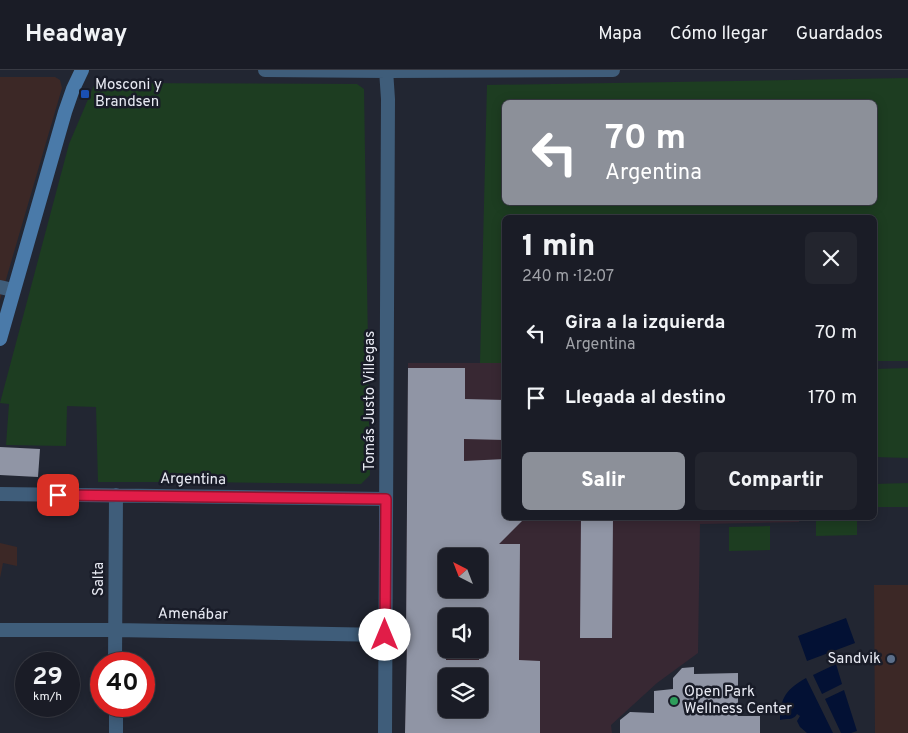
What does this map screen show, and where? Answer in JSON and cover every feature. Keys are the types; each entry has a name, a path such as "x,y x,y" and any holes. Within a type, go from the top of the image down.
{"main road":[{"path":"0,339 6,289 65,112 82,70"}],"street":[{"path":"265,70 613,70"},
{"name":"Tomás Justo Villegas","path":"385,733 388,99 386,71"},
{"name":"Argentina","path":"0,494 386,499"},
{"name":"Salta","path":"115,652 116,495"},
{"name":"Amenábar","path":"0,630 385,635"},
{"path":"116,717 116,733"}],"shaded area":[{"path":"0,77 55,77 60,80 62,88 0,300"},
{"path":"408,363 502,363 502,520 799,520 799,522 700,524 698,653 657,683 611,725 612,733 405,733"},
{"path":"0,543 17,547 17,566 3,563 0,578"},
{"name":"Sandvik","path":"874,585 908,585 908,733 875,733"}],"green space":[{"path":"908,78 908,361 877,361 877,215 502,215 502,363 480,363 487,85"},
{"path":"95,83 357,84 364,89 370,475 361,484 98,482 96,407 67,406 66,446 6,445 9,404 0,403 69,144"},
{"path":"908,368 908,458 877,457 877,369"},
{"path":"908,483 908,507 877,507 877,484"},
{"path":"816,520 857,520 857,535 816,536"},
{"path":"770,526 770,550 729,551 729,527"}],"water":[{"path":"846,618 855,643 807,661 798,636"},
{"path":"836,664 842,684 822,694 813,675"},
{"path":"806,678 833,733 807,733 800,727 797,721 800,716 797,714 792,718 780,720 781,705 786,694"},
{"path":"844,690 857,731 851,733 841,733 825,699"}],"building":[{"path":"408,368 465,368 465,399 502,400 502,440 464,439 464,461 502,459 502,520 523,520 499,544 520,544 519,660 540,661 540,733 405,733"},
{"path":"0,447 40,449 38,477 0,475"},
{"path":"581,520 613,520 612,638 580,638"},
{"path":"694,667 694,674 738,673 738,716 760,716 760,733 620,733 620,720 630,712 654,713 654,691 673,689 673,678 682,668"}],"place":[{"name":"Mosconi y Brandsen","path":"85,94"},
{"name":"Sandvik","path":"891,659"},
{"name":"Open Park Wellness Center","path":"674,701"}],"route":[{"path":"58,495 386,499 385,635"}]}
